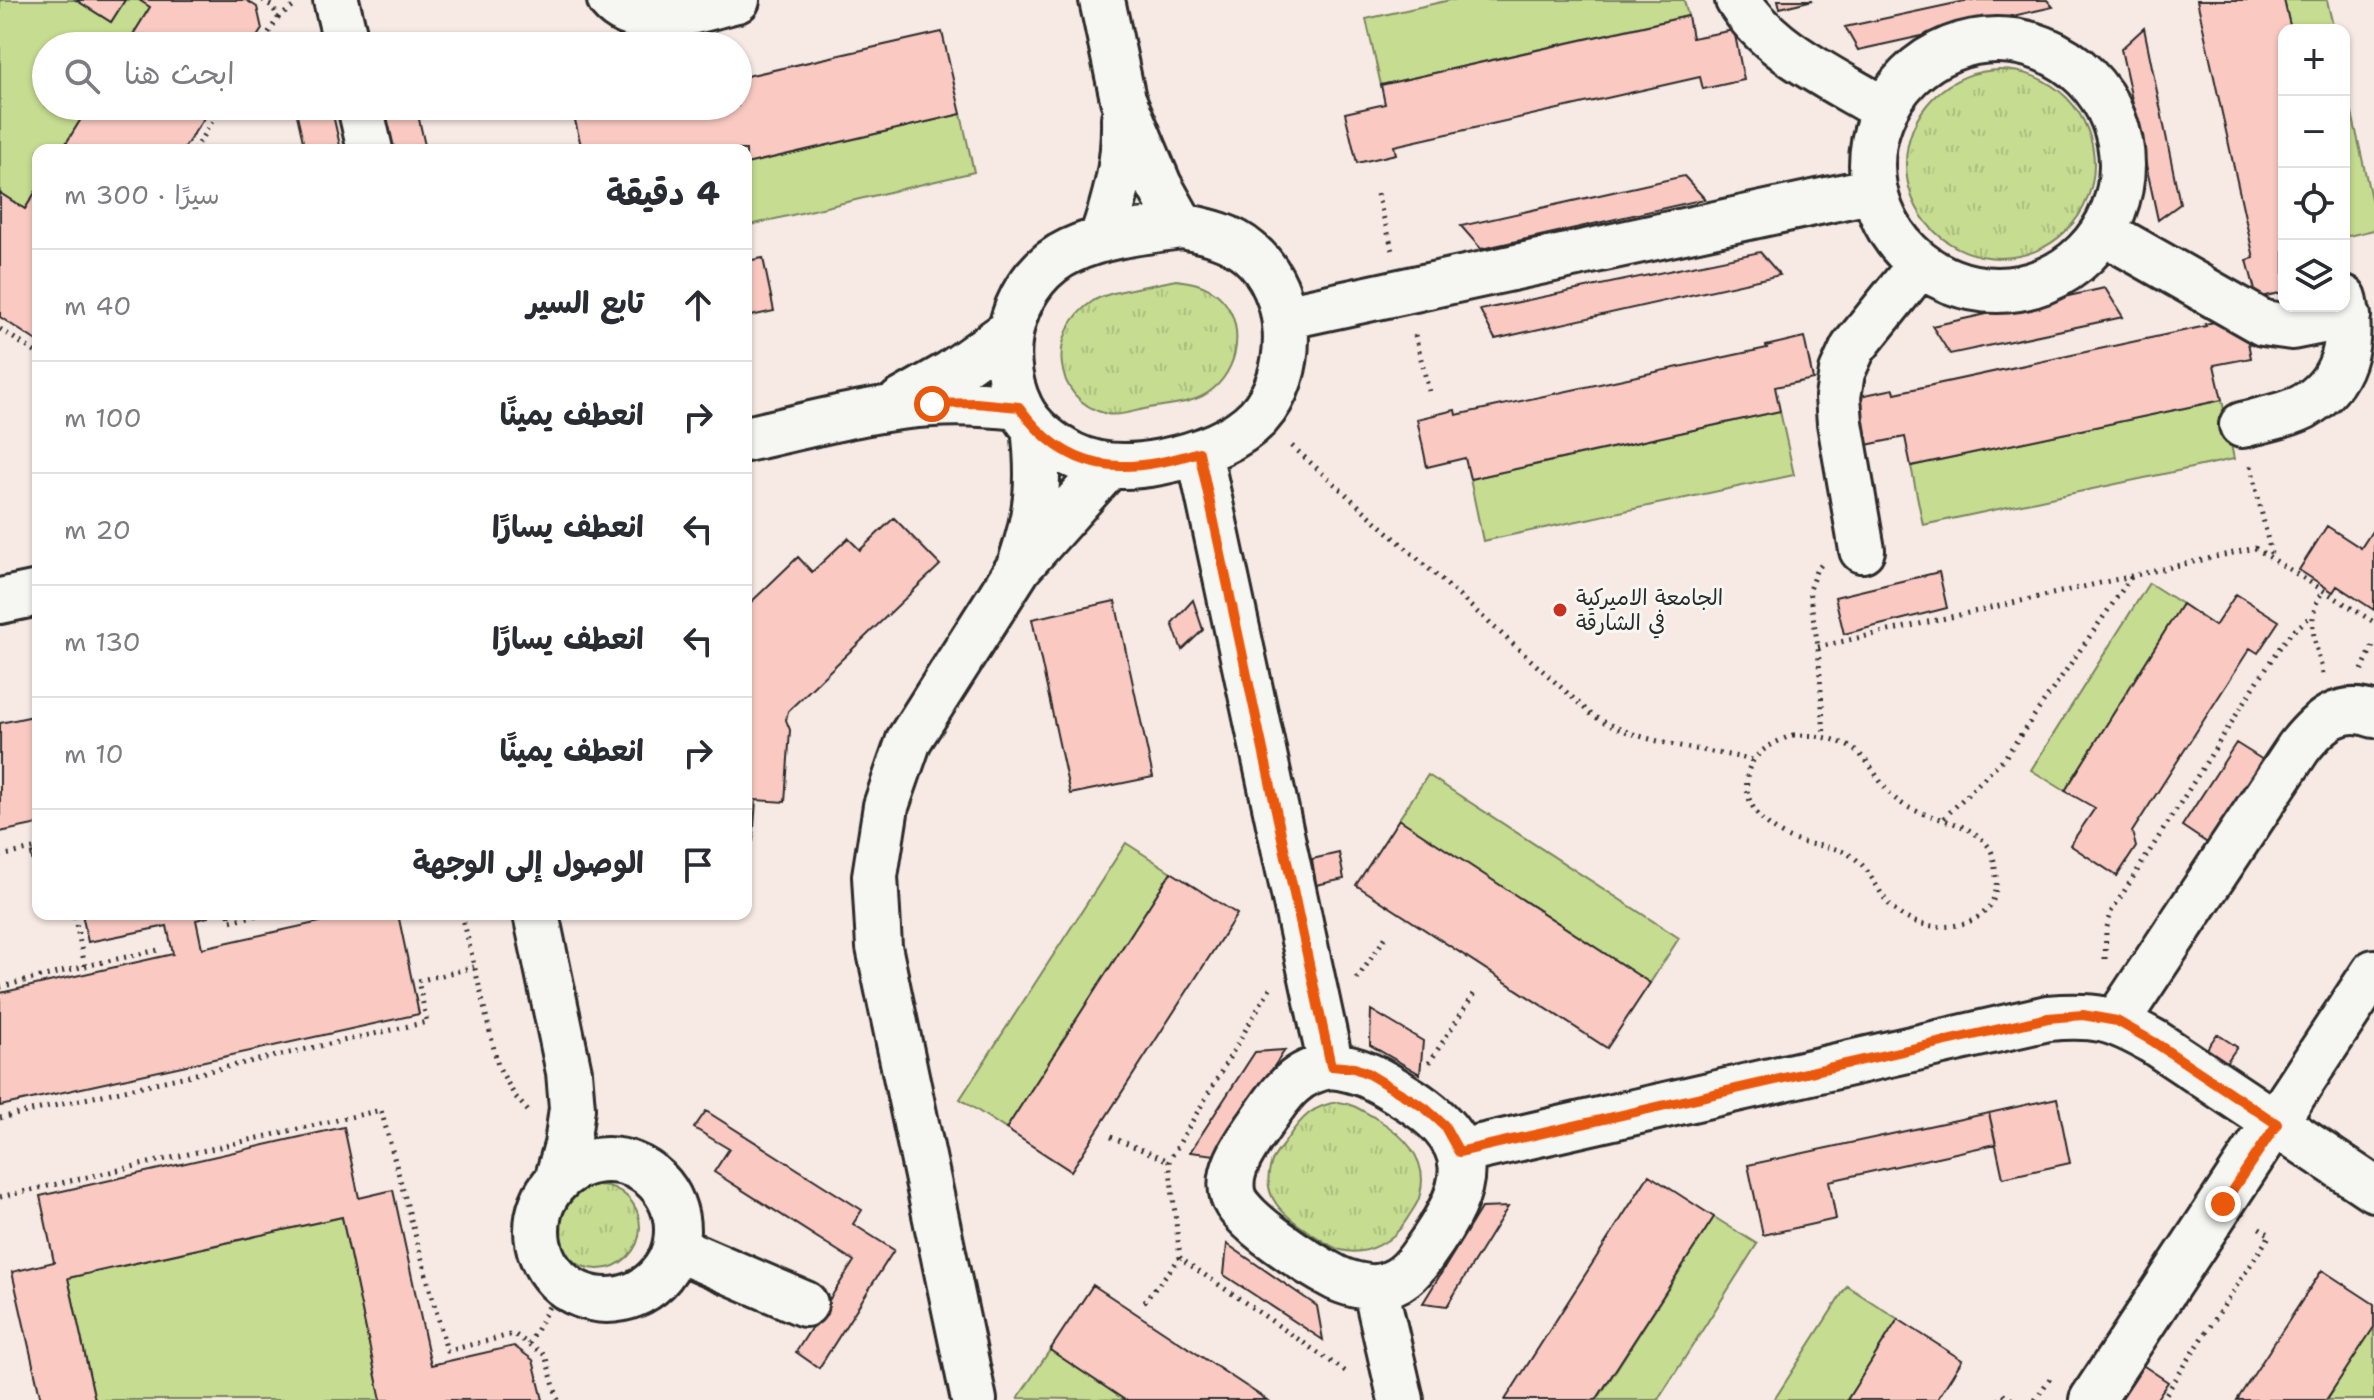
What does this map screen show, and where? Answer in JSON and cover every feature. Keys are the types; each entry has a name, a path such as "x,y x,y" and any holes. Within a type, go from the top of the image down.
{"street":[{"path":"336,0 344,32"},
{"path":"610,0 618,9 640,18 664,16 737,0"},
{"path":"1102,0 1123,99 1139,143 1182,226"},
{"path":"1738,0 1748,16 1777,44 1884,110"},
{"path":"1993,39 2020,41 2047,49 2070,62 2091,80 2106,102 2117,127 2123,154 2122,181 2115,207 2103,232 2085,255 2061,273 2033,285 2004,290 1974,289 1946,280 1920,265 1899,244 1883,218 1874,190 1871,162 1875,135 1884,110 1899,87 1918,68 1941,53 1966,43 1993,39"},
{"path":"1101,240 1117,195 1125,148 1123,99"},
{"path":"363,120 369,144"},
{"path":"1284,317 1874,190"},
{"path":"752,438 888,409 976,403 1027,417 1053,445 1075,457 1108,467 1155,464 1199,452 1231,439 1259,416 1277,386 1286,352 1284,317 1272,282 1249,253 1218,233 1182,226 1101,240 1069,251 1041,271 1020,298 1010,331 1009,357 1027,417 1039,475 1034,522 1019,567"},
{"path":"2103,232 2263,323 2292,327 2332,312"},
{"path":"1862,550 1840,423 1838,397 1842,372 1853,348 1920,265"},
{"path":"2242,425 2301,408 2334,379 2345,359 2346,312"},
{"path":"888,409 951,373 1010,331"},
{"path":"1199,452 1331,1066"},
{"path":"974,1400 879,947 875,876 886,806 909,740 1019,567 1108,467"},
{"path":"0,601 32,594"},
{"path":"2120,1017 2299,747 2325,718 2353,715"},
{"path":"537,920 569,1072 572,1108 562,1163 537,1222 538,1245 546,1266 561,1284 581,1296 603,1301 626,1297 647,1288 664,1270 675,1248 677,1223 670,1200 656,1180 626,1162 589,1162 572,1169 562,1163"},
{"path":"2092,1400 2277,1124 2374,972"},
{"path":"1459,1152 2048,1018 2083,1015 2120,1017 2374,1189"},
{"path":"1314,1068 1354,1068 1407,1097 1444,1125 1459,1152 1462,1169 1460,1194 1441,1231 1414,1268 1399,1280 1375,1287 1337,1278 1242,1214 1232,1196 1232,1174 1240,1155 1281,1094 1296,1078 1314,1068"},
{"path":"569,1072 583,1105 602,1135 626,1162"},
{"path":"675,1248 805,1304"},
{"path":"1375,1287 1401,1400"}],"path":[{"path":"263,0 273,7 278,18 269,32"},
{"path":"198,144 213,120"},
{"path":"0,329 32,350"},
{"path":"1259,416 1592,715 1622,731 1648,739 1753,760"},
{"path":"2242,425 2272,559"},
{"path":"1818,647 2255,548 2374,622"},
{"path":"1824,736 1818,647 1809,590 1816,571 1824,561 1836,554 1862,550"},
{"path":"1944,818 2006,756 2132,575"},
{"path":"2323,591 2312,615 2353,715"},
{"path":"2120,1017 2106,972 2104,950 2111,912 2275,654 2290,634 2312,615"},
{"path":"1793,735 1824,736 1843,743 1864,758 1893,798 1922,813 1944,818 1965,828 1991,848 1997,886 1990,908 1971,922 1958,925 1908,920 1892,909 1857,860 1831,847 1803,843 1784,836 1754,811 1748,798 1747,771 1753,760 1764,749 1793,735"},
{"path":"0,856 32,849"},
{"path":"75,920 85,966"},
{"path":"463,920 498,1066 562,1163"},
{"path":"0,987 158,950"},
{"path":"0,1118 427,1022 418,981 474,967"},
{"path":"1407,1097 1475,992"},
{"path":"0,1197 381,1110 447,1351 514,1334 545,1355 558,1400"},
{"path":"1111,1137 1169,1161"},
{"path":"2162,1400 2270,1235 2223,1204"},
{"path":"1144,1302 1180,1258"},
{"path":"529,1344 561,1284"},
{"path":"1999,1400 2002,1394 2013,1400"}],"green space":[{"path":"0,0 76,0 111,22 125,0 139,0 150,7 135,32 32,32 32,120 80,120 66,144 32,144 32,198 25,209 0,193"},
{"path":"1450,0 1684,0 1688,16 1381,85 1366,19"},
{"path":"2284,0 2327,0 2333,24 2290,24"},
{"path":"2000,70 2036,77 2066,98 2087,128 2094,164 2087,200 2066,230 2036,251 2000,258 1964,251 1934,230 1913,200 1906,164 1913,128 1934,98 1964,77"},
{"path":"2350,104 2374,212 2374,230 2350,236"},
{"path":"961,114 974,172 752,225 752,163"},
{"path":"1176,280 1211,290 1230,311 1235,324 1235,352 1223,378 1206,394 1182,403 1117,415 1088,406 1075,395 1066,380 1062,364 1062,346 1078,314 1100,297"},
{"path":"2222,400 2234,459 1923,525 1911,466"},
{"path":"1780,411 1794,475 1483,541 1470,479"},
{"path":"2149,583 2182,604 2065,791 2031,770"},
{"path":"1428,775 1679,938 1650,983 1399,819"},
{"path":"1126,843 1171,872 1006,1129 960,1099"},
{"path":"1339,1102 1359,1109 1397,1133 1413,1151 1421,1172 1418,1201 1395,1234 1370,1249 1351,1252 1325,1242 1284,1212 1272,1196 1268,1176 1272,1161 1297,1125 1315,1109"},
{"path":"598,1185 614,1188 628,1197 637,1211 640,1227 637,1243 628,1257 614,1266 598,1269 582,1266 568,1257 559,1243 556,1227 559,1211 568,1197 582,1188"},
{"path":"342,1217 381,1400 95,1400 68,1278"},
{"path":"1714,1217 1757,1244 1658,1400 1597,1400"},
{"path":"1847,1286 1898,1319 1847,1400 1774,1400"},
{"path":"2374,1327 2374,1400 2326,1400"},
{"path":"1050,1350 1125,1400 1018,1398"}],"building":[{"path":"76,0 125,0 111,22"},
{"path":"139,0 246,0 257,7 262,29 260,32 135,32 150,7"},
{"path":"1778,0 1813,0 1780,8"},
{"path":"1970,0 2047,0 2053,7 1858,50 1845,27"},
{"path":"2197,0 2284,0 2290,24 2278,24 2278,293 2257,298 2247,260 2254,258"},
{"path":"1688,16 1692,38 1734,30 1744,80 1703,89 1700,77 1394,146 1396,154 1357,163 1345,113 1385,104 1381,85"},
{"path":"2144,28 2180,204 2158,220 2121,49"},
{"path":"942,32 961,114 752,163 752,144 581,144 575,120 752,120 752,75"},
{"path":"80,120 203,120 187,144 66,144"},
{"path":"298,120 334,120 340,144 304,144"},
{"path":"385,120 419,120 425,144 391,144"},
{"path":"1684,176 1705,199 1481,249 1461,226"},
{"path":"0,193 25,209 32,198 32,338 0,317"},
{"path":"1760,252 1780,275 1495,339 1480,310"},
{"path":"763,258 774,311 752,316 752,260"},
{"path":"2105,288 2123,317 1950,354 1932,326"},
{"path":"2243,316 2251,358 2214,365 2222,400 1911,466 1905,437 1866,445 1855,397 1894,389 1895,393"},
{"path":"1804,337 1813,379 1775,387 1780,411 1470,479 1465,458 1427,467 1417,419 1455,410 1456,415 1767,348"},
{"path":"894,518 940,565 788,711 786,720 790,730 785,802 756,800 752,841 752,601 798,557 812,572 848,538 860,550"},
{"path":"2327,526 2361,548 2374,528 2374,610 2337,586 2333,592 2299,570"},
{"path":"1939,572 1947,608 1844,634 1835,597"},
{"path":"2236,594 2279,621 2258,653 2250,648 2132,832 2136,847 2117,876 2070,845 2095,808 2065,791 2182,604 2215,626"},
{"path":"1193,600 1203,630 1182,650 1172,623"},
{"path":"1115,601 1153,777 1070,794 1032,619"},
{"path":"32,716 32,825 0,832 0,723"},
{"path":"2236,743 2263,760 2209,844 2182,826"},
{"path":"1399,819 1650,983 1607,1048 1356,885"},
{"path":"1339,853 1344,879 1316,885 1312,859"},
{"path":"1171,872 1237,914 1071,1171 1006,1129"},
{"path":"83,920 196,920 202,948 329,920 399,920 419,1014 0,1106 0,993 173,954 167,926 88,942"},
{"path":"1371,1010 1423,1041 1420,1074 1370,1045"},
{"path":"2217,1034 2237,1047 2224,1066 2204,1053"},
{"path":"1285,1050 1215,1155 1190,1152 1255,1052"},
{"path":"2057,1098 2070,1163 2003,1178 1989,1113"},
{"path":"706,1111 862,1210 853,1224 894,1250 819,1368 796,1352 854,1261 714,1172 729,1149 694,1128"},
{"path":"1989,1113 1996,1144 1829,1181 1836,1219 1763,1235 1748,1165"},
{"path":"344,1127 359,1198 393,1190 431,1365 514,1346 533,1360 543,1400 381,1400 342,1217 68,1278 95,1400 41,1400 12,1272 54,1262 40,1196"},
{"path":"1649,1175 1714,1217 1596,1400 1505,1400"},
{"path":"1508,1207 1447,1306 1423,1303 1481,1208"},
{"path":"1227,1244 1317,1306 1323,1340 1224,1275"},
{"path":"2322,1270 2374,1304 2374,1327 2326,1400 2237,1400"},
{"path":"1093,1285 1267,1400 1125,1400 1050,1350"},
{"path":"1898,1319 1962,1360 1937,1400 1847,1400"},
{"path":"2141,1364 2168,1382 2156,1400 2118,1400"}],"place":[{"name":"الجامعة الاميركية في الشارقة","path":"1560,610"}],"route":[{"path":"932,404 976,403 1019,407 1053,445 1075,457 1108,467 1155,464 1199,452 1331,1066 1354,1068 1367,1073 1425,1108 1444,1125 1459,1152 2048,1018 2083,1015 2117,1021 2277,1124 2223,1204"}]}
